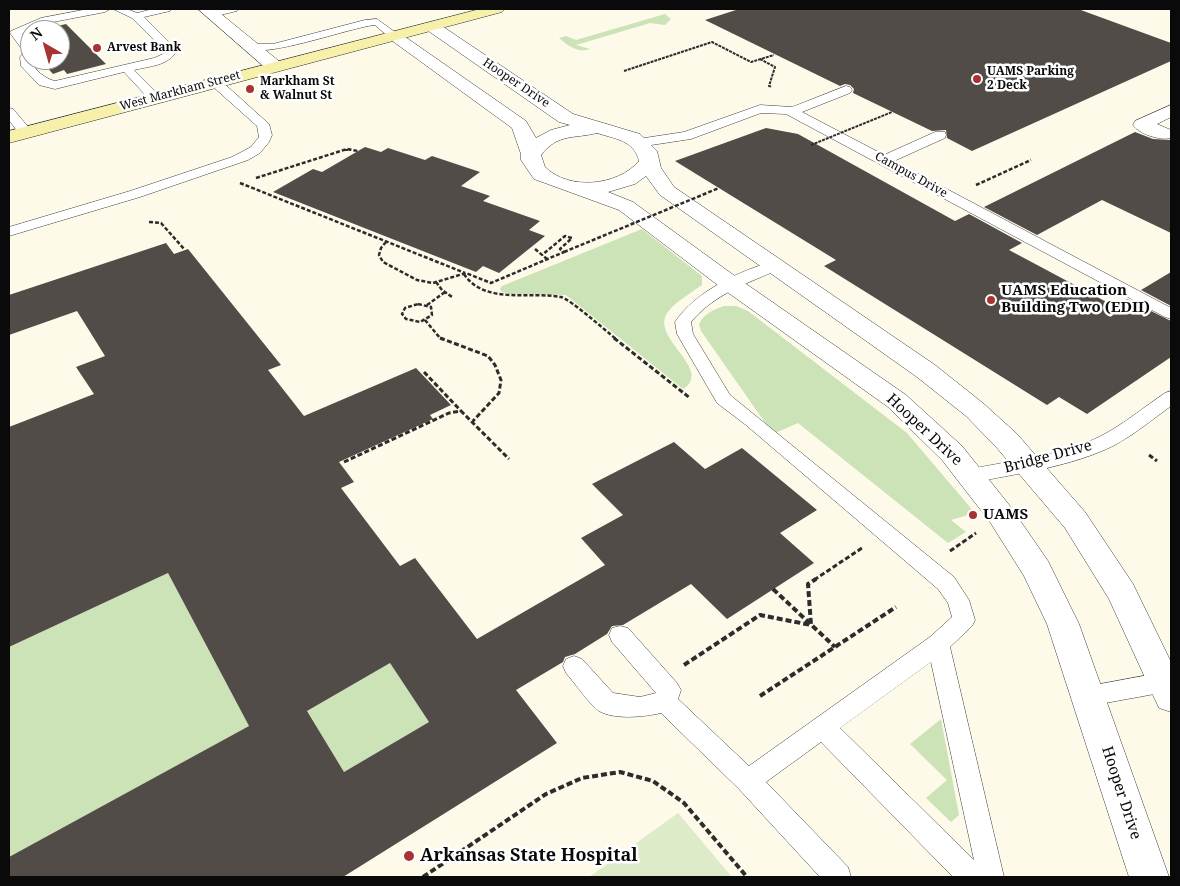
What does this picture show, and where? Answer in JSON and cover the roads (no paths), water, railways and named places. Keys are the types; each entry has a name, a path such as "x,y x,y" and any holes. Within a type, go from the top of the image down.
{"main road":[{"name":"West Markham Street","path":"17,135 497,9"}],"street":[{"path":"209,11 274,66"},
{"name":"Hooper Drive","path":"433,27 566,118 633,138 643,153 642,172 626,181 583,189"},
{"name":"Hooper Drive","path":"394,36 519,125 532,154"},
{"path":"1164,134 1142,124 1171,110"},
{"name":"Hooper Drive","path":"604,130 584,129 553,136 538,144 531,160 541,175 626,206 731,284 897,401 952,453 1000,514 1037,570 1063,624 1149,877"},
{"path":"643,153 654,176 667,191 944,384 975,410 1028,464 1075,520 1122,592 1169,686"}],"lane":[{"path":"55,20 104,9"},
{"path":"31,70 43,82 55,85 127,70 158,61 168,56 171,50 136,16 118,9"},
{"path":"136,16 166,9"},
{"path":"209,11 233,9"},
{"path":"252,48 274,47 365,23 378,17 394,36"},
{"path":"20,29 15,33 20,39"},
{"path":"310,37 328,53"},
{"path":"127,70 155,98"},
{"path":"9,232 169,184 249,154 260,145 266,136 263,124 216,82"},
{"path":"792,111 846,90"},
{"name":"Campus Drive","path":"643,153 760,109 781,108 792,111 1171,314"},
{"path":"9,112 17,135"},
{"path":"885,160 940,135"},
{"path":"748,780 938,644 964,620 958,600 946,583 723,399 685,334 683,322 703,300 731,284 775,266"},
{"name":"Bridge Drive","path":"971,476 1076,453 1110,439 1171,397"},
{"path":"620,635 663,691 838,877"},
{"path":"938,644 991,877"},
{"path":"574,666 607,703 640,707 663,691"},
{"path":"1089,696 1169,686"},
{"path":"822,727 972,877"}],"place":[{"name":"Arvest Bank","path":"97,48"},
{"name":"UAMS Parking 2 Deck","path":"977,79"},
{"name":"Markham St & Walnut St","path":"250,89"},
{"name":"UAMS Education Building Two (EDII)","path":"991,300"},
{"name":"UAMS","path":"973,515"},
{"name":"Arkansas State Hospital","path":"409,856"}]}
